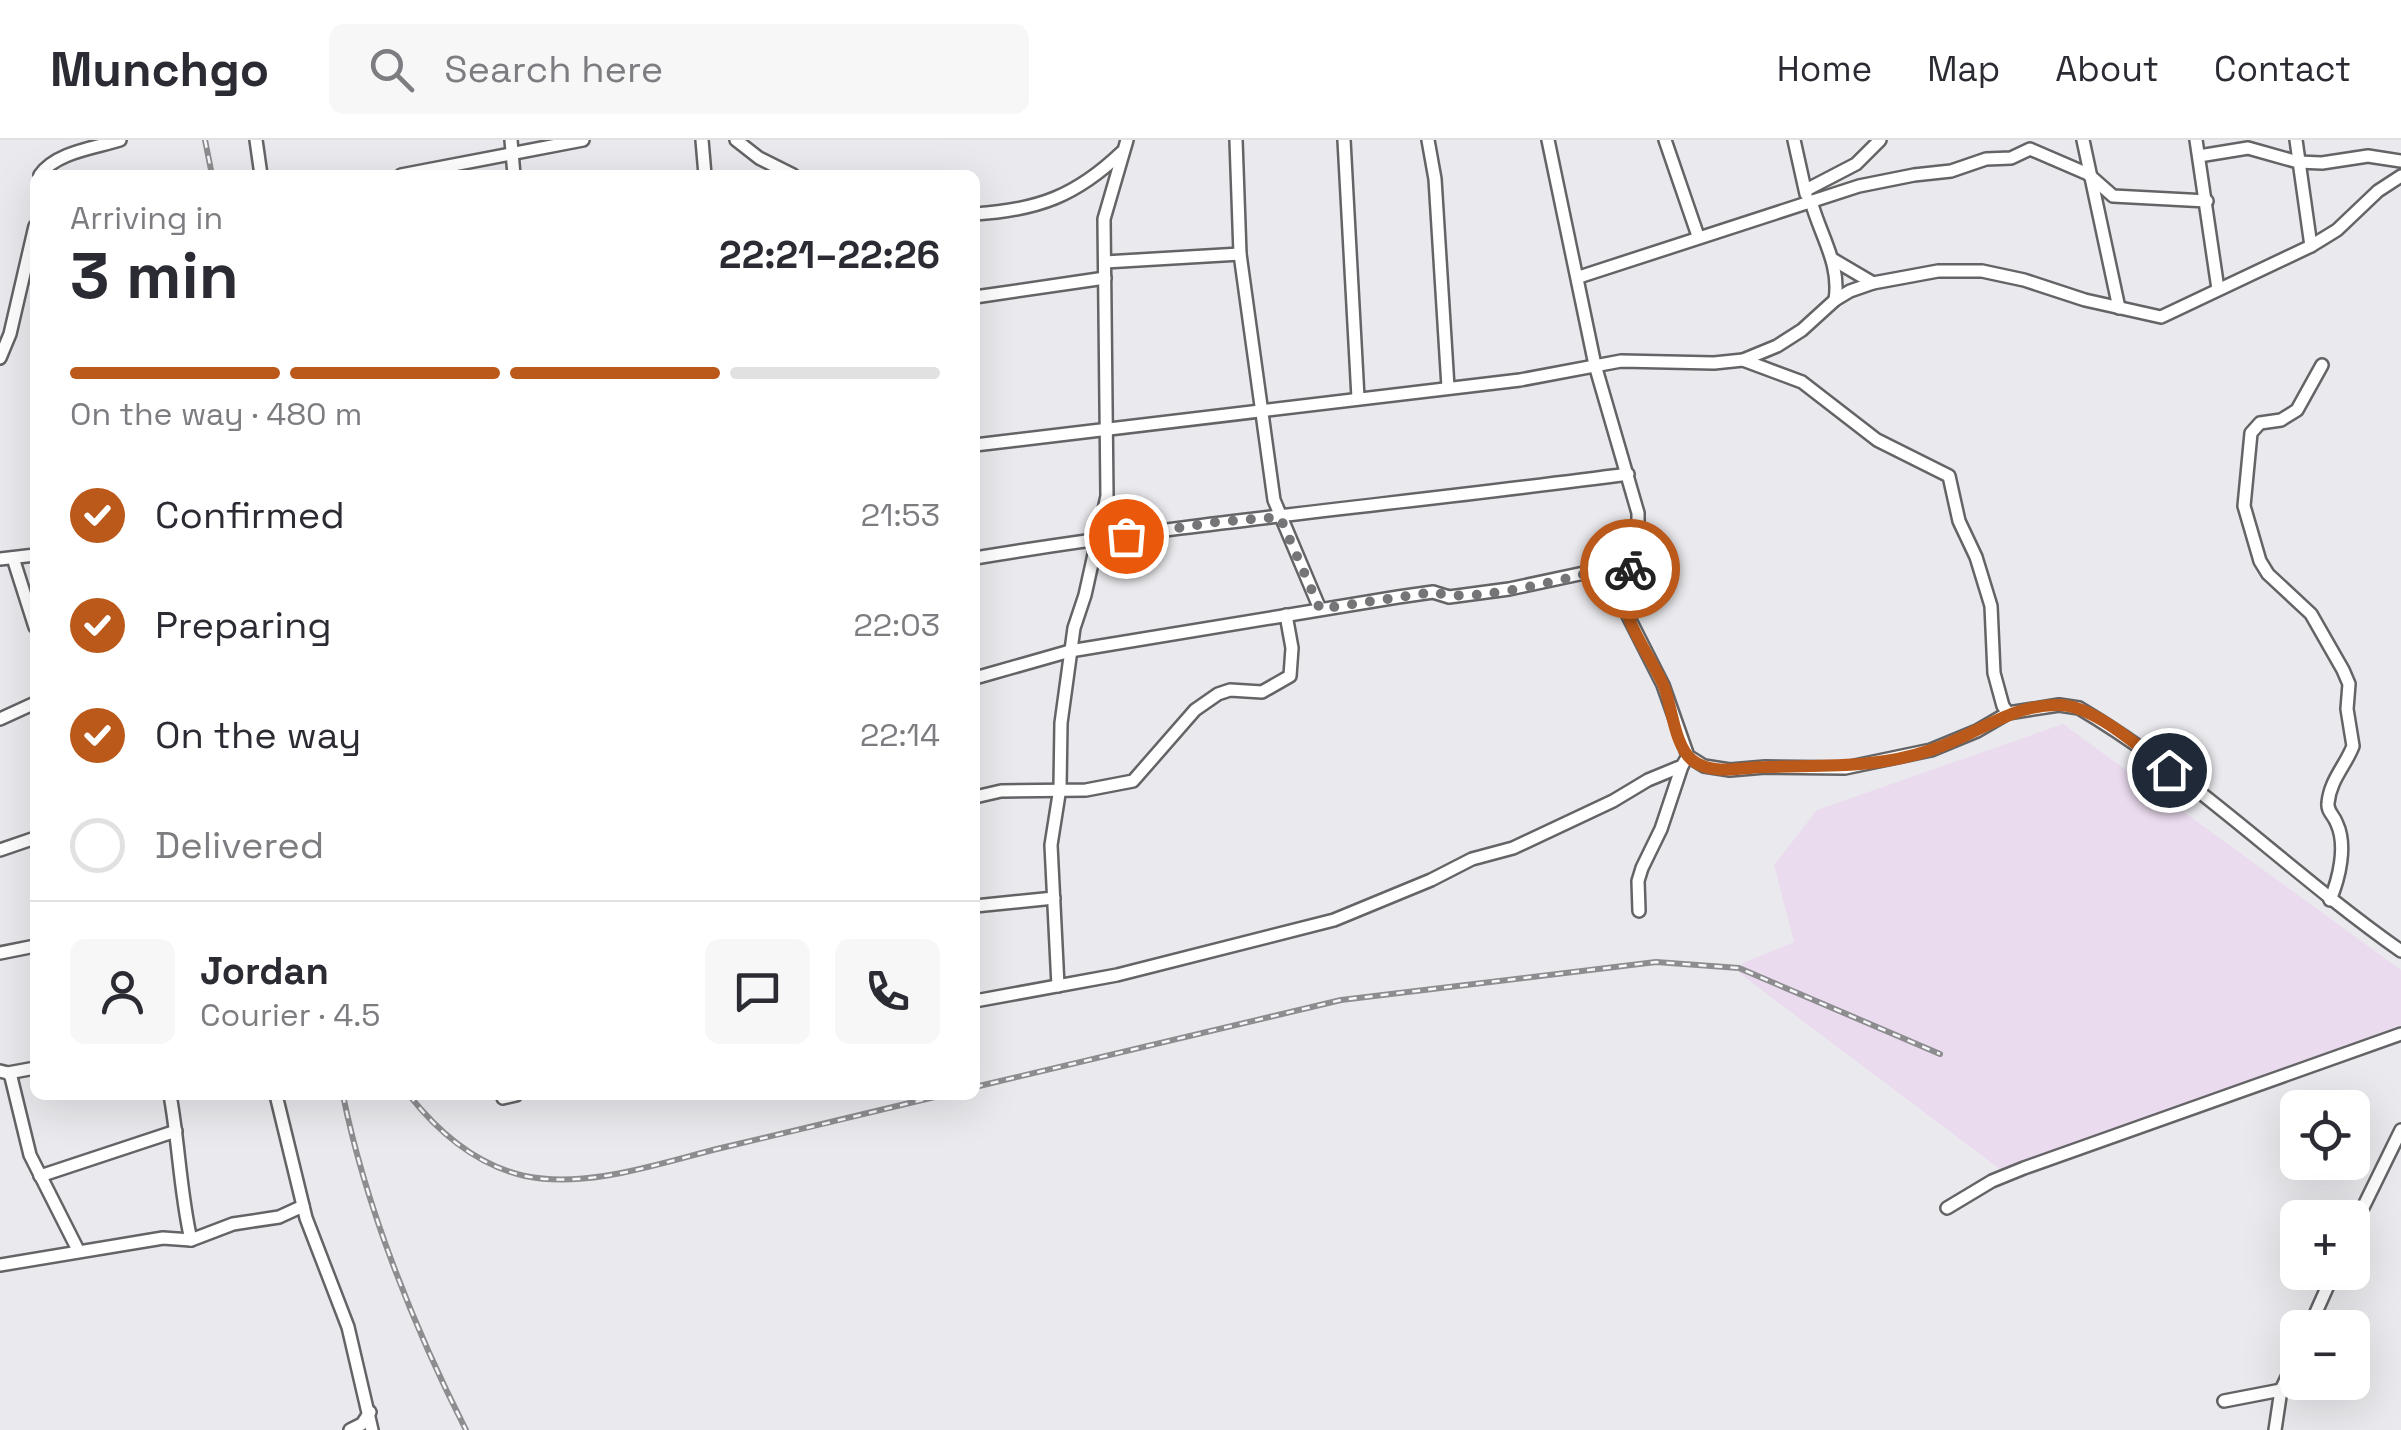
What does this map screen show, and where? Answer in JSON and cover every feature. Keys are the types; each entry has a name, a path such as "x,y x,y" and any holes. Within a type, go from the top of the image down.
{"street":[{"path":"44,170 60,159 120,140"},
{"path":"256,140 260,170"},
{"path":"421,170 512,147 584,140"},
{"path":"702,140 705,170"},
{"path":"736,140 783,170"},
{"path":"1236,140 1240,254 1280,517 1320,609"},
{"path":"1344,140 1358,398"},
{"path":"1428,140 1435,180 1448,386"},
{"path":"1548,140 1595,365 1638,513 1640,532 1638,550 1631,563 1628,616 1663,684 1685,761 1642,868 1638,881 1639,910"},
{"path":"1665,140 1698,236"},
{"path":"1794,140 1818,229 1834,260 1835,300"},
{"path":"1808,198 1856,164 1880,140"},
{"path":"2083,140 2120,308"},
{"path":"2196,140 2218,290"},
{"path":"2296,140 2310,246"},
{"path":"980,214 1015,211 1055,199 1088,182 1126,144"},
{"path":"1058,986 1052,845 1060,788 1061,722 1070,652 1106,496 1106,207 1126,144"},
{"path":"2199,156 2248,148 2298,162 2322,163 2368,156 2401,161"},
{"path":"1578,277 1808,198 1896,178 1952,171 2030,150 2088,174 2118,198 2207,202"},
{"path":"980,444 1547,376 1621,360 1743,360 1802,330 1835,300 1873,283 1938,271 1982,271 2160,317 2310,246 2336,230 2401,176"},
{"path":"0,358 10,334 30,248"},
{"path":"1105,262 1240,254"},
{"path":"1834,260 1873,283"},
{"path":"980,296 1105,278"},
{"path":"1743,360 1802,382 1877,440 1949,476 1959,522 1976,557 1990,606 1994,672 2008,713"},
{"path":"2322,365 2297,410 2280,420 2260,424 2251,433 2244,506 2260,561 2268,574 2310,614 2349,684 2347,709 2353,746 2338,770 2328,802 2328,810 2338,826 2340,850 2339,878 2330,900"},
{"path":"980,557 1217,522 1628,474"},
{"path":"6,558 30,615"},
{"path":"980,677 1070,652 1434,592 1449,597 1509,589 1631,563"},
{"path":"980,796 1060,788 1086,790 1132,781 1194,710 1218,694 1230,690 1262,692 1286,680 1291,670 1292,648 1286,615"},
{"path":"980,1000 1166,964 1334,920 1472,860 1513,848 1685,761 1730,770 1765,766 1845,768 1932,750 2008,713 2059,704 2079,708 2232,816 2330,900 2401,951"},
{"path":"0,719 30,705"},
{"path":"0,850 30,840"},
{"path":"980,905 1054,898"},
{"path":"0,953 30,947"},
{"path":"1947,1208 2024,1168 2401,1034"},
{"path":"30,1069 4,1072 30,1155 78,1250"},
{"path":"171,1100 182,1175 180,1190 191,1240"},
{"path":"277,1100 303,1206 348,1328 372,1430"},
{"path":"40,1176 176,1130"},
{"path":"2367,1200 2401,1130"},
{"path":"0,1265 163,1238 191,1240 233,1224 278,1216 303,1206"},
{"path":"2224,1400 2280,1390"},
{"path":"2275,1430 2280,1397"},
{"path":"350,1430 362,1424 370,1412"}],"shaded area":[{"path":"2063,724 2401,970 2401,1025 2001,1170 1739,973 1743,963 1794,942 1774,865 1817,810"}],"railway":[{"path":"205,140 211,170"},
{"path":"980,1086 1341,1000 1656,962 1739,968 1940,1054"},
{"path":"344,1100 378,1223 428,1351 466,1430"},
{"path":"413,1100 446,1134 475,1156 507,1171 549,1179 599,1177 649,1167 922,1100"}],"way so far":[{"path":"1126,536 1280,517 1320,609 1434,592 1449,597 1509,589 1631,563 1630,569"}],"route":[{"path":"1630,569 1628,616 1663,684 1688,756 1704,766 1730,770 1765,766 1845,768 1895,760 1954,741 2008,713 2059,704 2079,708 2106,724 2169,770"}]}
